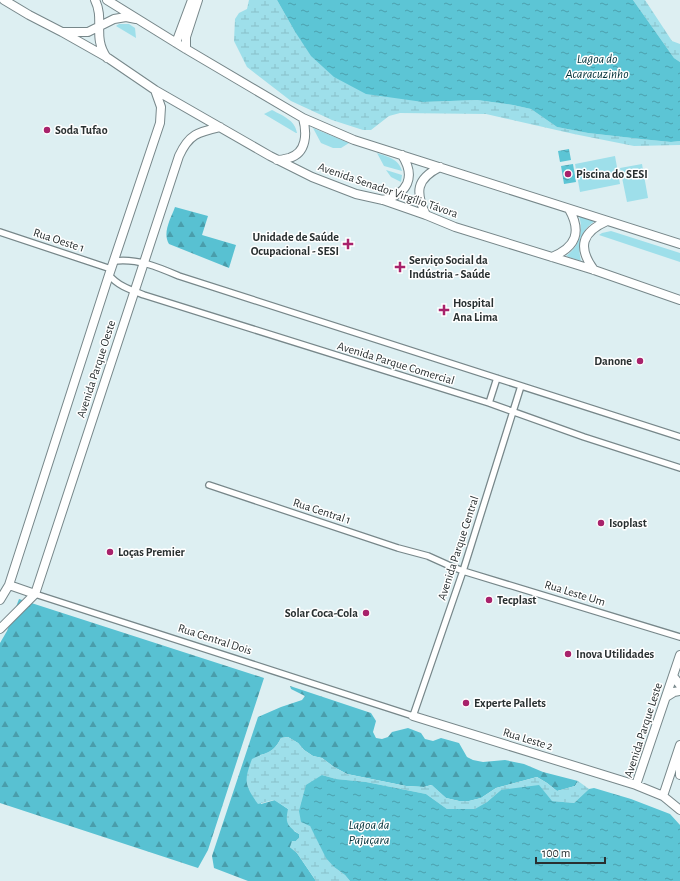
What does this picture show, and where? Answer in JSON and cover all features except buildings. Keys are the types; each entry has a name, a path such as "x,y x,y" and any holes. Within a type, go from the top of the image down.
{"street":[{"name":"Avenida Senador Virgílio Távora","path":"4,0 108,58 155,90 220,128 277,160 312,177 356,194 383,200 455,227 594,270 680,300"},
{"path":"95,0 100,11 98,27 100,44 108,58"},
{"path":"107,0 176,43 303,118 354,140 680,244"},
{"path":"176,43 192,0"},
{"path":"186,49 186,37 198,0"},
{"path":"62,32 88,32 114,19 139,19"},
{"name":"Avenida Parque Oeste","path":"0,600 9,585 111,268 160,123 161,107 155,90"},
{"path":"277,160 290,158 302,149 306,135 303,118"},
{"name":"Avenida Parque Oeste","path":"0,629 35,594 143,263 184,144 196,134 220,128"},
{"path":"383,200 399,194 408,182 408,166 402,155"},
{"path":"426,215 419,197 420,186 426,175 440,167"},
{"path":"552,257 567,249 574,237 576,222 569,209"},
{"path":"594,270 585,256 585,239 587,234 607,221"},
{"name":"Rua Oeste 1","path":"0,232 111,268"},
{"name":"Avenida Parque Comercial","path":"680,437 179,276 143,263 127,260 111,268 117,283 134,291 489,403 584,437 680,468"},
{"path":"489,403 497,378"},
{"name":"Avenida Parque Central","path":"413,716 463,571 521,386"},
{"name":"Rua Central 1","path":"209,485 398,548 428,556 463,571"},
{"name":"Rua Leste Um","path":"463,571 680,637"},
{"name":"Rua Central Dois","path":"9,585 413,716"},
{"name":"Avenida Parque Leste","path":"680,655 636,785 662,796 680,810"},
{"path":"673,676 680,685"},
{"path":"666,697 674,692 680,691"},
{"name":"Rua Leste 2","path":"413,716 636,785"},
{"path":"662,796 680,745"},
{"path":"680,754 680,775"}],"green space":[{"path":"249,0 277,0 294,30 423,102 477,100 513,105 531,109 557,127 588,133 671,142 680,141 680,145 634,146 486,114 400,113 389,116 371,130 363,130 332,120 291,101 247,67 234,41 235,19 239,13 247,9"},
{"path":"633,0 645,0 672,41 680,44 680,62 674,58"},
{"path":"119,24 129,24 135,28 136,38 116,26"},
{"path":"272,110 284,116 291,122 297,133 264,114"},
{"path":"313,128 349,143 341,148 333,148 321,143"},
{"path":"377,153 396,161 401,167 402,171 384,166"},
{"path":"615,156 620,184 580,192 575,164"},
{"path":"642,164 648,198 627,202 620,168"},
{"path":"386,170 402,175 401,182 391,177"},
{"path":"175,207 208,216 202,235 236,245 229,268 169,244 166,235 169,221"},
{"path":"579,216 595,221 586,229 581,238 579,249 581,261 566,256 577,244 581,233"},
{"path":"611,231 680,253 680,262 599,235"},
{"path":"19,599 264,678 208,850 198,868 0,803 0,643 7,631"},
{"path":"290,686 371,713 376,721 373,732 376,738 382,739 388,737 392,732 408,728 421,733 425,739 433,741 441,738 459,743 467,757 473,760 483,762 505,760 524,764 543,772 578,781 575,786 557,791 537,777 496,788 481,798 469,801 459,801 446,798 431,785 424,787 406,786 347,774 322,758 313,756 304,750 298,743 288,737 281,738 273,750 260,755 261,804 275,800 288,809 294,831 299,834 299,838 290,847 297,853 316,881 248,881 214,868 212,856 258,717 302,700 305,696 291,689"},
{"path":"288,737 298,743 304,750 313,756 322,758 347,774 406,786 424,787 432,785 446,798 459,801 469,801 481,798 496,788 537,777 557,791 575,786 578,781 589,789 574,803 552,801 501,790 476,809 447,809 426,794 366,782 336,779 322,775 310,826 334,867 345,875 350,881 316,881 297,853 290,847 292,841 296,841 299,838 299,834 288,824 288,809 274,800 258,804 250,792 247,782 252,759 272,750 281,738"}],"water":[{"name":"Lagoa do Acaracuzinho","path":"277,0 633,0 674,58 680,62 680,141 671,142 588,133 557,127 531,109 513,105 477,100 423,102 366,94 334,77 311,56"},
{"path":"569,149 571,160 560,162 558,151"},
{"name":"Piscina do SESI","path":"573,164 576,182 564,184 561,166"},
{"name":"Lagoa da Pajuçara","path":"322,775 336,779 366,782 426,794 447,809 475,809 487,802 501,790 539,785 552,801 574,803 589,789 594,788 631,799 670,814 680,825 680,881 350,881 326,858 310,826 301,822 299,811 306,785"}],"place":[{"name":"Soda Tufao","path":"47,130"},
{"name":"Piscina do SESI","path":"568,174"},
{"name":"Unidade de Saúde Ocupacional - SESI","path":"348,244"},
{"name":"Serviço Social da Indústria - Saúde","path":"400,267"},
{"name":"Hospital Ana Lima","path":"444,310"},
{"name":"Danone","path":"640,361"},
{"name":"Isoplast","path":"601,523"},
{"name":"Loças Premier","path":"110,552"},
{"name":"Tecplast","path":"489,600"},
{"name":"Solar Coca-Cola","path":"366,613"},
{"name":"Inova Utilidades","path":"568,654"},
{"name":"Experte Pallets","path":"466,703"}]}
